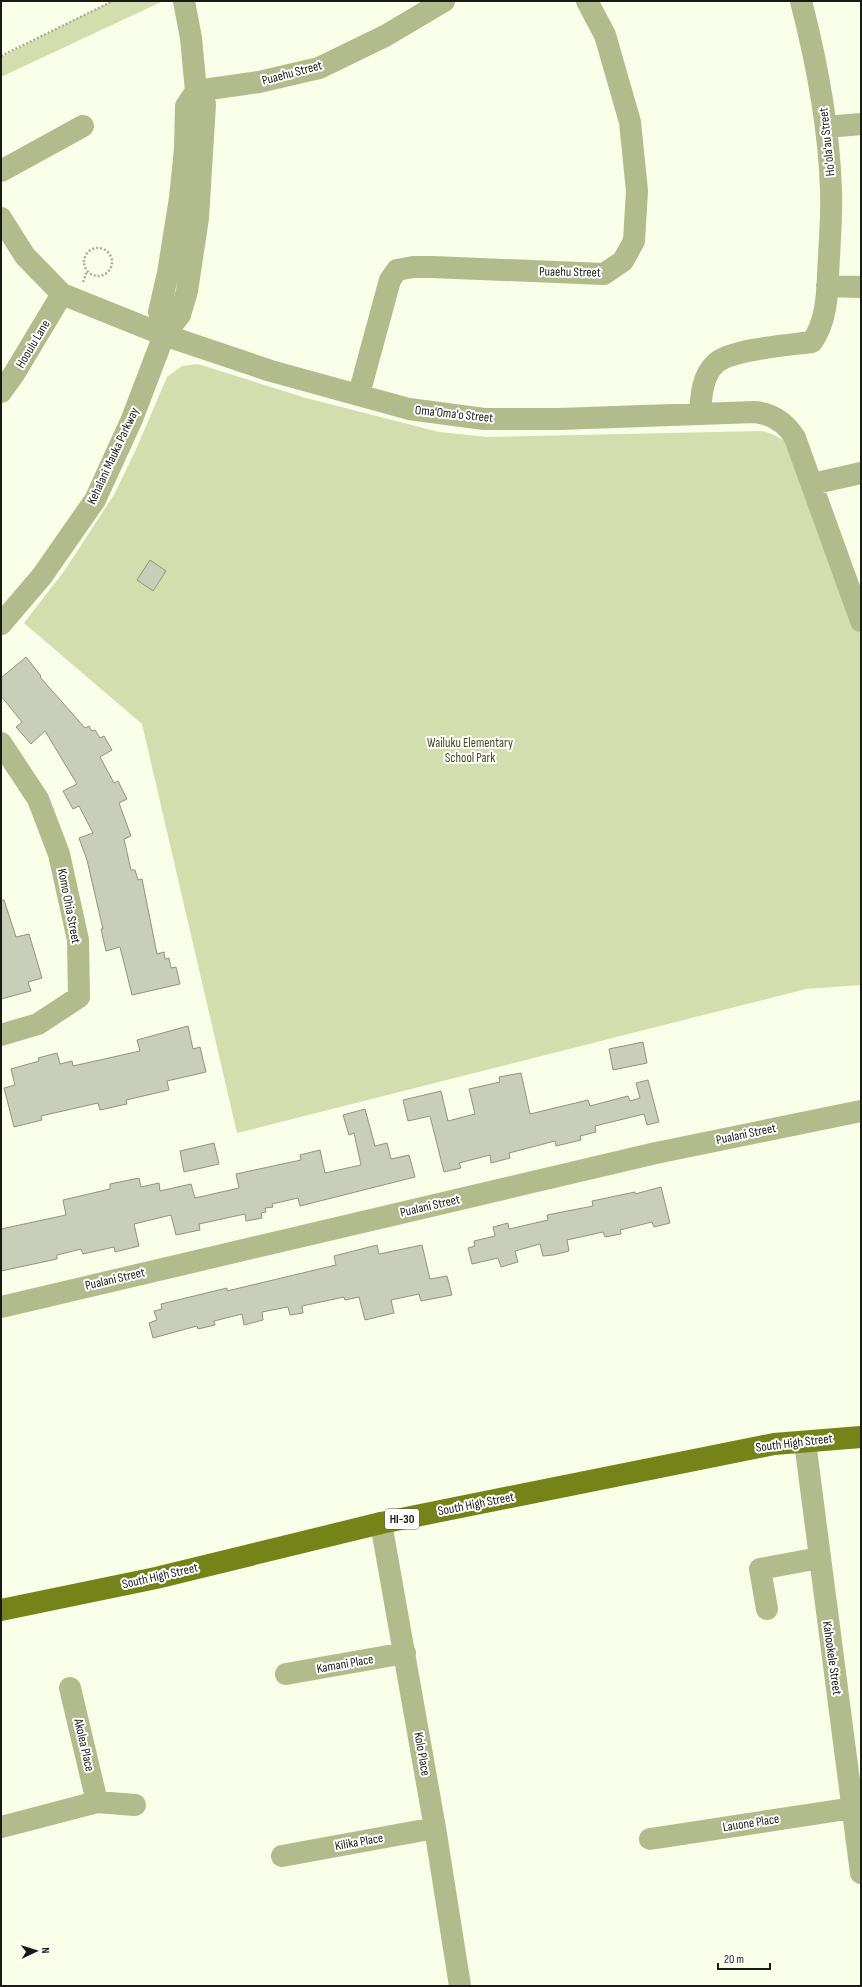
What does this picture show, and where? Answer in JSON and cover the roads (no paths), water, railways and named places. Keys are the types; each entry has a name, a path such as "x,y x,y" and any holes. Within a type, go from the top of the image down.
{"main road":[{"name":"South High Street","path":"1,1610 156,1578 381,1523 774,1444 861,1437"}],"street":[{"name":"Kehalani Mauka Parkway","path":"1,624 42,576 95,500 132,419 164,336 180,315 187,291 198,218 205,104 196,91 191,38 184,1"},
{"name":"Puaehu Street","path":"196,91 259,82 319,68 385,36 444,1"},
{"name":"Puaehu Street","path":"359,394 390,280 397,270 413,267 432,267 604,274 623,261 634,241 637,191 630,122 605,35 587,1"},
{"name":"Ho'ola'au Street","path":"700,414 701,394 706,377 716,363 739,353 812,342 819,333 824,320 831,191 827,127 814,50 801,1"},
{"path":"827,127 861,124"},
{"path":"1,172 83,126"},
{"path":"1,218 25,256 62,294"},
{"path":"827,286 861,287"},
{"name":"Oma'Oma'o Street","path":"62,294 164,336 271,371 409,409 484,418 559,420 755,412 774,417 790,430 795,438 861,621"},
{"name":"Hooulu Lane","path":"1,392 14,374 62,294"},
{"path":"812,484 861,473"},
{"name":"Komo Ohia Street","path":"1,743 9,752 38,799 59,854 78,940 79,997 38,1024 1,1035"},
{"name":"Pualani Street","path":"1,1307 656,1153 861,1111"},
{"name":"Kahookele Street","path":"805,1442 819,1558 855,1774 852,1808 861,1873"},
{"name":"Kolo Place","path":"381,1523 435,1828 460,1986"},
{"path":"766,1609 760,1569 819,1558"},
{"name":"Kamani Place","path":"286,1674 404,1653"},
{"name":"Akolea Place","path":"70,1688 97,1802"},
{"path":"1,1827 97,1802 135,1805"},
{"name":"Lauone Place","path":"650,1839 852,1808"},
{"name":"Kilika Place","path":"282,1856 435,1828"}],"park label":[{"name":"Wailuku Elementary School Park","path":"470,750"}]}
